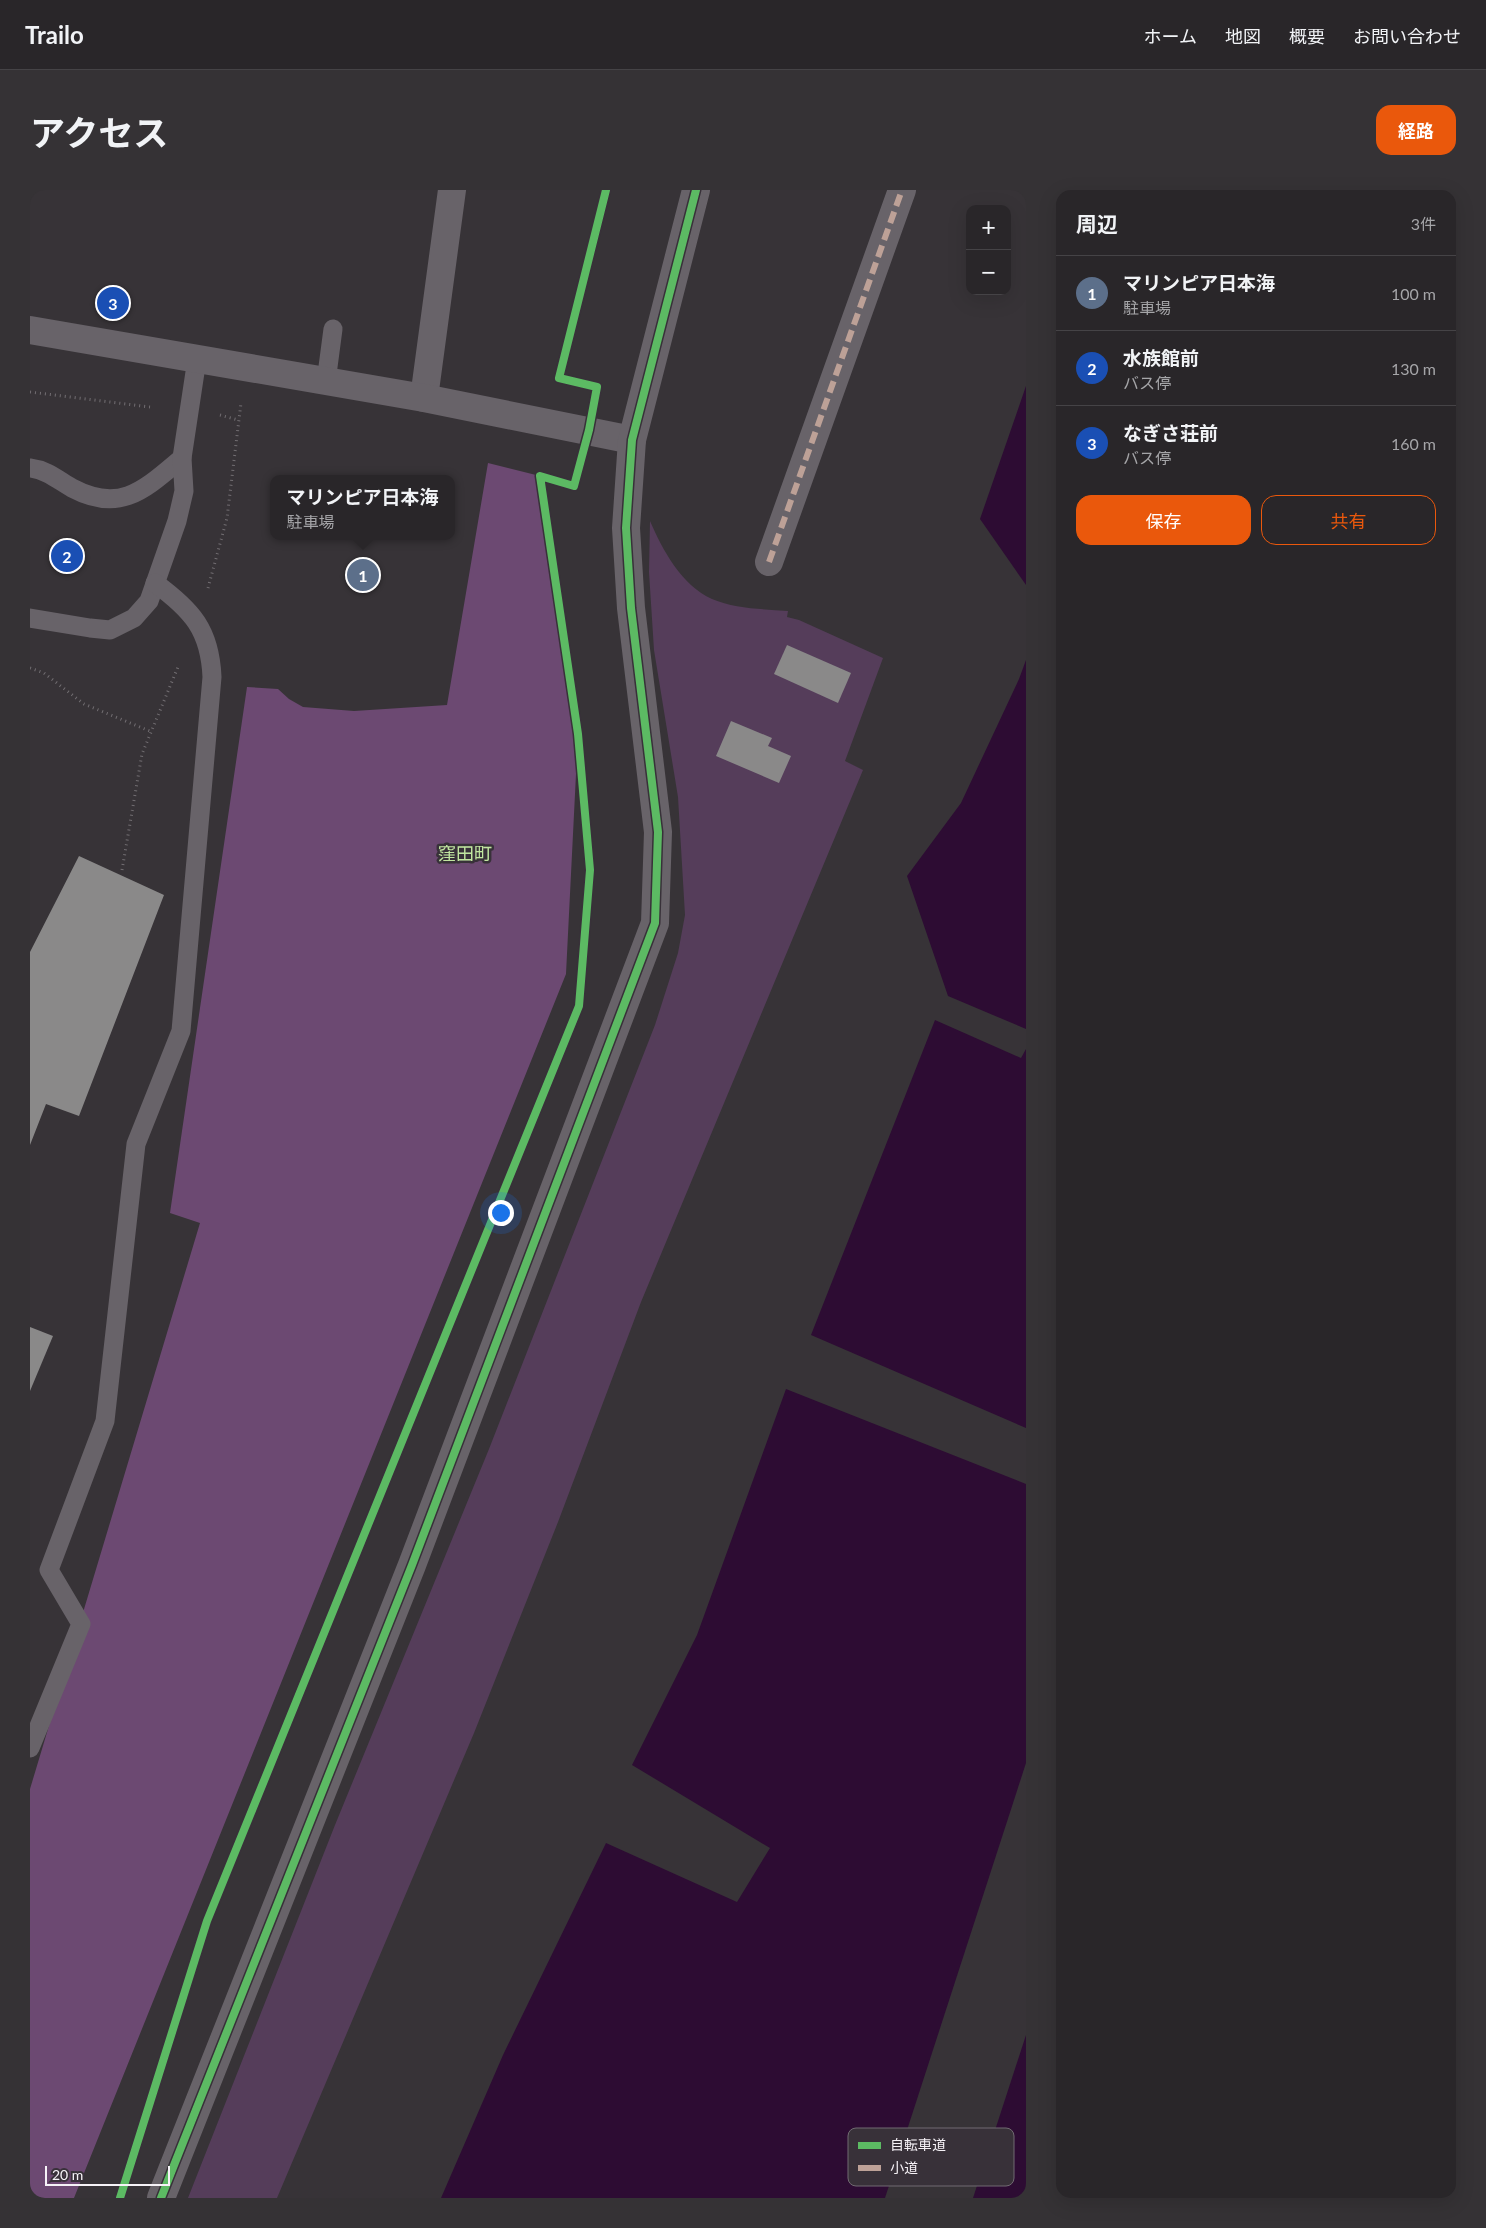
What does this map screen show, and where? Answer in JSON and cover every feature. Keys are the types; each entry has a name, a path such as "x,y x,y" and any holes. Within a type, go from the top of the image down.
{"street":[{"path":"424,398 452,190"},
{"path":"161,2198 412,1565 655,923 658,832 631,608 626,528 632,440 696,190"},
{"path":"769,562 902,190"},
{"path":"30,330 424,398 632,440"}],"lane":[{"path":"326,382 333,329"},
{"path":"30,618 110,630 134,618 149,601 184,491 182,458 197,359"},
{"path":"30,468 55,476 89,496 110,500 130,497 149,485 182,458"},
{"path":"30,1748 81,1624 49,1570 105,1421 136,1144 181,1031 212,677 209,646 196,620 174,597 155,583"}],"path":[{"path":"120,2198 207,1921 579,1006 590,870 578,734 540,476 574,486 589,430 597,387 559,378 606,190"},
{"path":"30,392 150,407"},
{"path":"206,595 215,569 228,518 242,397"},
{"path":"216,414 238,420"},
{"path":"122,870 142,754 180,662"},
{"path":"30,668 44,673 84,704 152,732"}],"shaded area":[{"path":"1026,386 1026,585 980,519"},
{"path":"488,463 540,476 578,734 566,974 74,2198 30,2198 30,1789 200,1223 170,1213 247,687 278,689 289,699 303,707 354,711 447,705"},
{"path":"650,521 674,566 701,593 730,605 788,611 787,617 799,620 883,658 845,761 863,770 641,1302 558,1522 474,1733 277,2198 188,2198 335,1825 489,1449 655,1025 678,953 685,915 678,797 654,650 649,572"},
{"path":"1026,660 1026,1029 948,996 907,876 961,803"},
{"path":"935,1020 1021,1058 1026,1049 1026,1428 811,1335"},
{"path":"786,1389 1026,1484 1026,2198 441,2198 503,2055 606,1843 737,1902 770,1848 632,1765 697,1635"}],"pier":[{"path":"1026,1763 1026,2035 996,2128 908,2128"},
{"path":"889,2186 977,2186 973,2198 885,2198"}],"building":[{"path":"787,645 851,673 838,703 774,674"},
{"path":"731,721 772,738 768,746 791,756 779,783 716,756"},
{"path":"79,856 164,895 79,1116 46,1104 30,1145 30,952"},
{"path":"30,1327 53,1336 30,1391"}],"marked path":[{"path":"769,562 902,190"}],"cycle path":[{"path":"120,2198 207,1921 579,1006 590,870 578,734 540,476 574,486 589,430 597,387 559,378 606,190"},
{"path":"161,2198 412,1565 655,923 658,832 631,608 626,528 632,440 696,190"}],"place":[{"name":"なぎさ荘前","path":"113,303"},
{"name":"水族館前","path":"67,556"},
{"name":"マリンピア日本海","path":"363,575"}],"district":[{"name":"窪田町","path":"465,854"}]}
